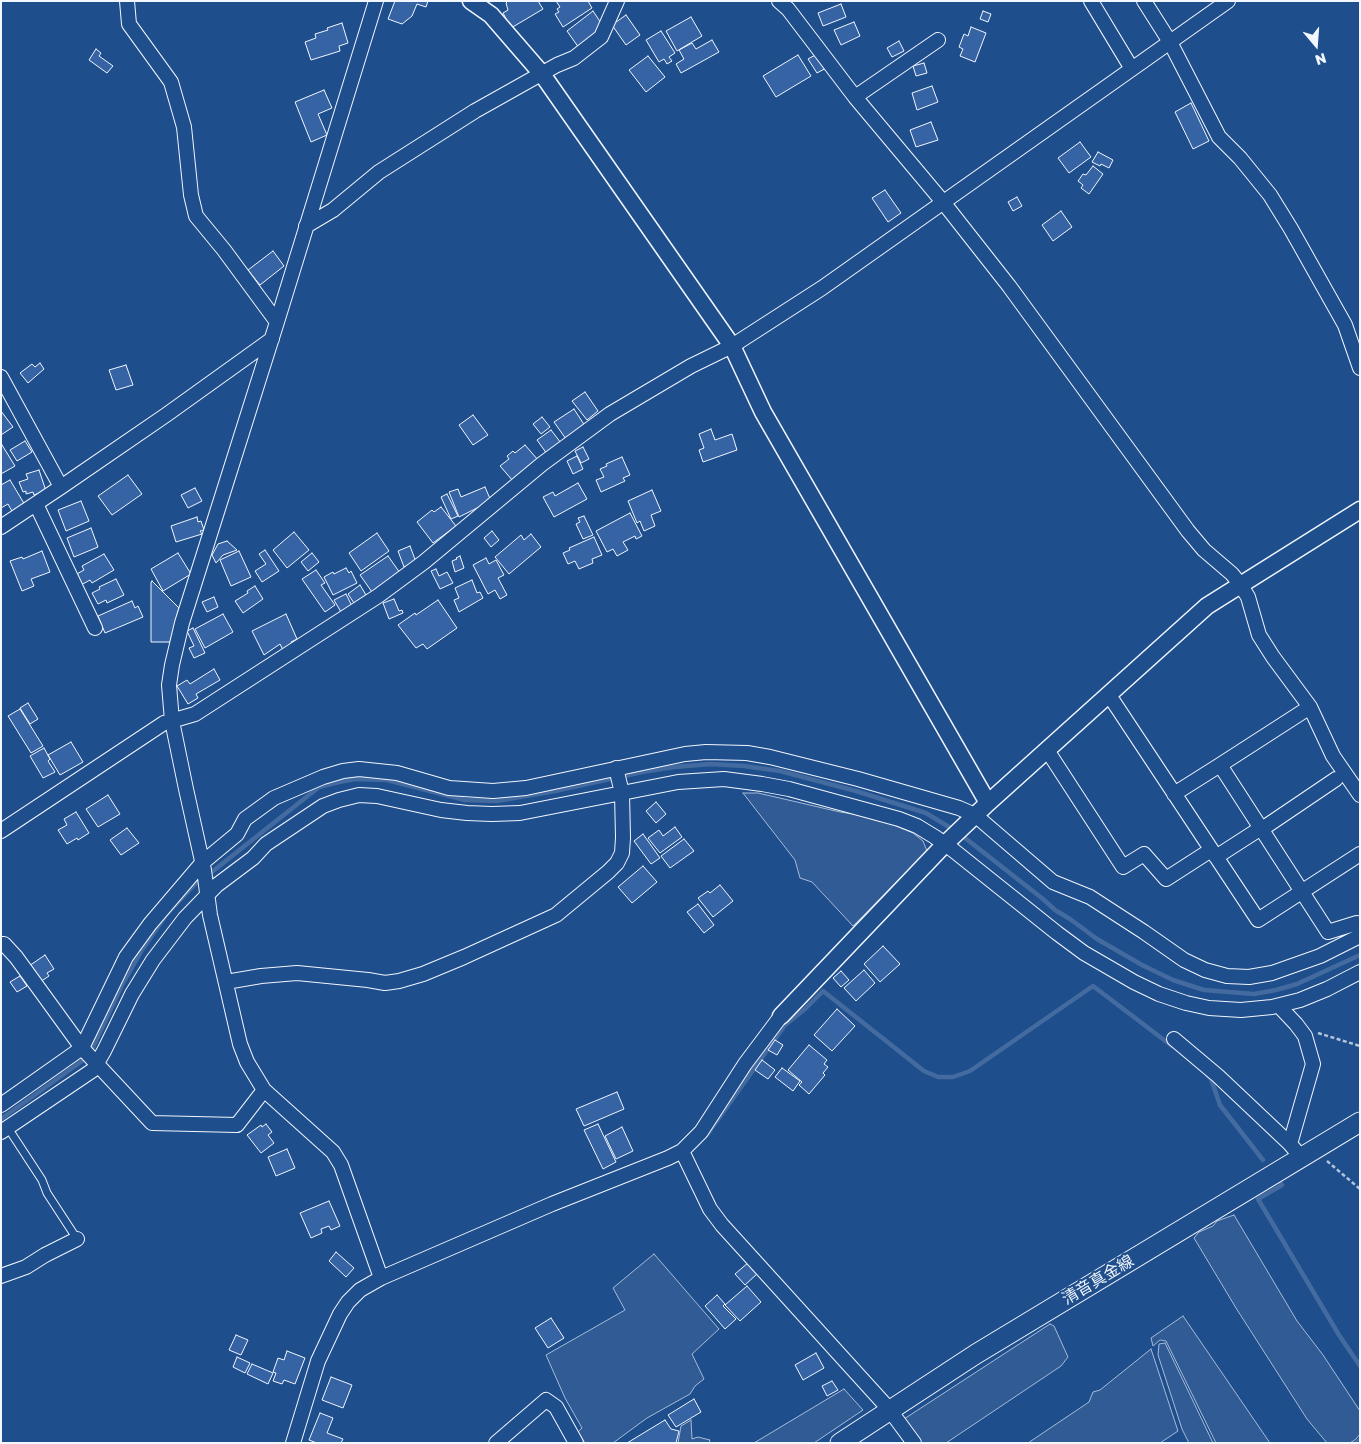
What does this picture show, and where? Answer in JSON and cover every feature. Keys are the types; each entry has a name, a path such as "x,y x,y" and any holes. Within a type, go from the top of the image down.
{"main road":[{"name":"清音真金線","path":"840,1443 889,1409 1302,1150 1360,1122"}],"street":[{"path":"127,1 130,24 171,82 184,126 191,195 196,216 224,250 277,322"},
{"path":"376,1 182,623 175,649 169,685 172,720 203,866 210,915 240,1044 247,1062 264,1090 333,1152 341,1165 381,1278"},
{"path":"471,1 492,14 542,74 732,346 763,412 988,804"},
{"path":"779,1 788,9 855,97 943,202 1009,286 1188,531 1204,550 1232,574 1240,584 1248,597 1258,635 1307,709 1333,756 1360,795"},
{"path":"1091,1 1132,69"},
{"path":"1144,1 1170,42 1219,138 1240,158 1270,196 1291,229 1345,325 1360,368"},
{"path":"1,831 164,723 195,714 378,596 424,562 542,464 610,414 691,366 732,346 822,288 1228,1"},
{"path":"306,226 333,210 379,172 475,111 574,58 601,37 614,3"},
{"path":"855,97 938,40"},
{"path":"1,527 173,410 272,339"},
{"path":"1,377 61,487"},
{"path":"36,504 95,628"},
{"path":"293,1443 318,1360 340,1314 348,1302 360,1290 381,1278 552,1204 682,1151 701,1132 745,1064 781,1016 971,819 1207,606 1360,510"},
{"path":"1108,694 1258,920 1360,854"},
{"path":"1174,794 1307,709"},
{"path":"1047,750 1123,867 1144,854 1166,879 1261,829 1336,778"},
{"path":"1,1105 90,1056 169,937 206,890 217,885 253,858 266,844 323,806 359,795 377,796 467,814 520,812 619,779 684,754 713,752 747,753 770,757 858,779 959,808 1053,882 1090,898 1184,960 1206,970 1227,976 1249,977 1272,973 1320,956 1360,936"},
{"path":"1220,765 1328,932 1356,923 1360,924"},
{"path":"4,1129 88,1074 90,1056 126,957 150,924 203,866 237,834 245,819 274,798 343,770 358,769 397,773 449,788 493,791 619,779 678,782 724,779 762,784 899,819 948,841 1064,938 1109,969 1159,994 1186,1003 1209,1008 1242,1010 1279,1006 1318,993 1360,972"},
{"path":"226,982 261,976 297,974 385,983 399,982 464,957 556,915 617,863 622,854 623,838 619,779"},
{"path":"1,944 4,944 16,957 90,1056 152,1123 237,1125 264,1090"},
{"path":"1279,1006 1305,1036 1313,1064 1302,1150"},
{"path":"1174,1039 1302,1150"},
{"path":"682,1151 710,1209 722,1225 889,1409 914,1443"},
{"path":"1,1276 26,1267 77,1239"},
{"path":"496,1443 546,1400 556,1407 576,1443"}],"lane":[{"path":"4,1129 42,1180 77,1239"}],"path":[{"path":"1302,1033 1314,1032 1360,1046"},
{"path":"1302,1150 1324,1158 1360,1189"}],"shaded area":[{"path":"743,793 758,793 889,823 913,833 923,841 927,851 853,926 812,882 800,878 795,860"},
{"path":"1234,1215 1297,1321 1323,1355 1360,1411 1360,1434 1350,1443 1327,1443 1307,1419 1194,1238 1199,1232 1213,1226 1217,1221"},
{"path":"654,1254 719,1329 692,1354 704,1379 695,1386 690,1394 647,1418 613,1443 585,1443 578,1432 582,1428 565,1398 546,1355 625,1310 613,1288"},
{"path":"1183,1316 1270,1443 1216,1443 1166,1341 1160,1340 1153,1346 1151,1338"},
{"path":"1050,1324 1054,1326 1068,1357 1061,1366 946,1443 921,1443 904,1419"},
{"path":"1165,1343 1213,1443 1189,1443 1182,1429 1158,1355 1159,1344"},
{"path":"1151,1349 1178,1431 1160,1443 1028,1443 1089,1402 1093,1392 1100,1390"},
{"path":"844,1389 863,1410 814,1443 754,1443"},
{"path":"691,1420 692,1439 698,1437 710,1440 709,1443 678,1443 681,1426"}],"building":[{"path":"395,1 428,1 426,7 417,4 412,16 402,24 388,19"},
{"path":"508,1 538,1 543,9 511,28 503,13 508,10 506,3"},
{"path":"556,1 588,1 592,8 563,27 555,14 559,12 557,9 560,7"},
{"path":"841,4 846,17 823,26 818,13"},
{"path":"593,11 601,23 595,36 579,48 567,31"},
{"path":"983,11 991,14 988,22 980,19"},
{"path":"626,15 640,35 626,45 612,25"},
{"path":"691,17 702,36 677,51 666,31"},
{"path":"854,22 860,36 841,45 834,30"},
{"path":"342,23 348,43 339,46 340,51 311,60 305,42 316,38 315,34"},
{"path":"971,27 986,33 975,62 960,56 963,49 959,47 964,34 968,36"},
{"path":"661,31 675,53 669,57 672,61 667,64 664,59 659,62 646,40"},
{"path":"712,40 719,52 681,73 676,64 684,59 679,50 692,43 696,49"},
{"path":"899,41 904,51 892,57 887,48"},
{"path":"96,49 101,53 99,56 113,66 107,73 89,60"},
{"path":"819,53 828,67 817,73 808,59"},
{"path":"798,55 811,76 776,97 763,76"},
{"path":"648,56 665,77 646,92 629,70"},
{"path":"924,63 927,73 916,76 913,66"},
{"path":"932,86 938,102 917,110 912,93"},
{"path":"324,90 332,108 318,114 327,135 311,142 295,102"},
{"path":"1191,103 1209,141 1193,149 1175,112"},
{"path":"931,122 938,140 916,147 910,130"},
{"path":"1080,142 1091,157 1069,173 1058,158"},
{"path":"1098,152 1113,160 1109,168 1092,162"},
{"path":"1093,166 1103,174 1089,194 1081,188 1083,185 1078,181"},
{"path":"885,190 901,213 888,222 872,198"},
{"path":"1017,197 1022,206 1013,211 1008,202"},
{"path":"1061,211 1072,227 1053,241 1042,225"},
{"path":"273,251 284,266 260,285 248,270"},
{"path":"40,363 44,369 28,383 20,373 32,364 35,367"},
{"path":"126,365 133,385 116,390 109,370"},
{"path":"585,392 598,411 587,420 572,401"},
{"path":"574,409 585,426 566,439 554,422"},
{"path":"1,411 13,427 1,435"},
{"path":"473,415 488,435 473,445 459,425"},
{"path":"542,417 550,427 541,434 533,424"},
{"path":"711,429 715,440 732,434 737,450 703,462 699,450 704,448 699,434"},
{"path":"551,430 561,443 547,454 537,440"},
{"path":"25,441 32,452 17,461 10,450"},
{"path":"525,445 538,460 513,481 500,466 509,459 507,456 513,451 515,453"},
{"path":"1,446 15,466 1,474"},
{"path":"583,447 589,459 581,463 575,451"},
{"path":"577,456 583,469 573,474 567,461"},
{"path":"622,457 630,475 623,478 625,481 601,492 596,480 604,477 600,469 607,466 606,464"},
{"path":"39,470 46,491 34,495 33,492 26,494 26,491 23,492 19,482 28,479 26,474"},
{"path":"128,475 142,494 112,515 98,496"},
{"path":"10,480 25,505 13,513 8,504 1,508 1,485"},
{"path":"578,483 587,499 554,517 543,497 553,492 555,496"},
{"path":"485,487 491,501 459,517 449,492 458,489 461,497"},
{"path":"195,488 202,501 188,508 181,495"},
{"path":"652,490 661,511 651,515 655,526 644,531 640,521 637,523 628,501"},
{"path":"447,494 458,516 451,519 441,497"},
{"path":"81,501 89,521 66,531 58,510"},
{"path":"441,507 456,526 433,543 417,522 432,510 434,512"},
{"path":"630,513 642,536 636,539 635,536 623,542 628,550 617,556 613,549 607,552 596,531"},
{"path":"584,516 593,535 583,539 576,524 580,522 578,518"},
{"path":"197,517 198,522 201,521 204,530 200,531 202,534 176,542 171,526"},
{"path":"91,528 98,547 74,557 67,538"},
{"path":"492,531 499,540 491,547 484,538"},
{"path":"294,532 309,550 287,568 273,550"},
{"path":"377,533 389,551 361,571 349,553"},
{"path":"531,534 541,547 509,574 495,557 521,535 524,540"},
{"path":"594,537 602,555 592,559 593,563 579,569 575,561 568,564 563,553 570,550 569,548"},
{"path":"227,541 237,550 223,555 216,563 212,555 218,544"},
{"path":"410,546 416,562 404,567 398,551"},
{"path":"265,550 279,571 262,582 255,571 266,564 259,554"},
{"path":"42,551 50,572 31,579 34,586 22,591 10,561 22,557 23,559"},
{"path":"239,551 251,577 231,586 220,560"},
{"path":"178,553 191,574 163,591 151,569"},
{"path":"312,553 319,562 308,571 301,562"},
{"path":"104,554 114,570 92,583 90,580 81,585 75,575 84,570 82,566"},
{"path":"388,556 400,573 372,592 360,575"},
{"path":"460,556 464,568 455,572 452,561"},
{"path":"486,558 489,564 496,560 504,575 498,578 507,595 500,599 495,590 488,594 473,565"},
{"path":"346,568 349,573 351,571 357,583 333,595 324,577"},
{"path":"436,569 439,576 447,572 453,583 440,589 431,571"},
{"path":"316,570 325,583 321,585 335,605 325,612 302,579"},
{"path":"116,579 124,595 107,603 106,600 98,604 92,593 100,589 99,587"},
{"path":"472,580 477,593 480,592 483,598 459,612 454,600 459,598 455,588"},
{"path":"152,581 179,608 170,642 151,642"},
{"path":"360,585 366,595 354,603 348,594"},
{"path":"255,586 263,599 243,613 235,601"},
{"path":"346,594 352,606 341,612 334,600"},
{"path":"214,597 218,607 207,612 202,602"},
{"path":"394,599 399,611 402,610 403,613 389,619 383,603"},
{"path":"438,600 457,628 427,649 423,644 416,648 398,625"},
{"path":"132,601 135,608 138,606 143,617 105,633 98,616"},
{"path":"223,614 233,632 205,648 195,629"},
{"path":"286,614 297,639 291,642 293,645 283,650 280,644 264,655 252,631"},
{"path":"193,628 205,653 194,658 189,648 194,646 187,631"},
{"path":"214,669 220,680 196,694 198,698 188,704 177,686 187,680 190,684"},
{"path":"28,703 38,719 30,724 20,708"},
{"path":"20,709 43,746 31,753 8,716"},
{"path":"71,742 83,762 60,775 48,755"},
{"path":"44,748 50,759 48,761 55,772 43,778 30,756"},
{"path":"108,795 120,814 98,827 86,809"},
{"path":"656,802 666,814 656,823 646,811"},
{"path":"76,812 89,833 67,844 58,830 67,825 64,819"},
{"path":"675,827 682,837 660,853 648,838 659,830 663,836"},
{"path":"127,828 139,843 121,855 110,840"},
{"path":"643,834 660,858 651,864 634,841"},
{"path":"684,839 694,851 670,868 661,856"},
{"path":"643,866 657,882 632,903 618,887"},
{"path":"720,885 733,901 713,917 698,898 708,891 710,893"},
{"path":"698,904 714,925 704,933 687,912"},
{"path":"883,946 900,964 880,982 864,964"},
{"path":"45,955 54,969 47,973 49,976 40,982 29,966"},
{"path":"864,970 875,983 856,1001 844,988"},
{"path":"841,971 849,980 841,987 833,978"},
{"path":"20,976 27,986 17,992 10,982"},
{"path":"837,1009 855,1026 832,1051 814,1035"},
{"path":"775,1040 783,1045 777,1055 768,1050"},
{"path":"809,1045 827,1060 824,1064 828,1067 823,1073 825,1075 809,1094 799,1085 802,1082 788,1070"},
{"path":"762,1060 775,1070 768,1079 755,1070"},
{"path":"782,1068 800,1081 793,1091 775,1077"},
{"path":"617,1092 624,1109 584,1126 576,1109"},
{"path":"266,1124 272,1132 268,1135 274,1143 261,1153 247,1135 261,1125 262,1127"},
{"path":"598,1124 616,1162 603,1169 584,1130"},
{"path":"622,1127 633,1151 616,1159 605,1136"},
{"path":"287,1149 295,1168 276,1176 268,1157"},
{"path":"329,1201 340,1226 331,1230 329,1226 321,1229 322,1233 311,1238 300,1213"},
{"path":"336,1252 354,1268 346,1277 329,1261"},
{"path":"749,1262 758,1273 745,1285 735,1274"},
{"path":"747,1286 761,1302 740,1321 725,1305"},
{"path":"717,1295 725,1304 723,1306 736,1319 725,1329 705,1306"},
{"path":"551,1318 564,1338 548,1348 535,1328"},
{"path":"236,1335 248,1340 241,1355 229,1350"},
{"path":"287,1351 305,1358 295,1384 284,1380 282,1384 273,1381 276,1373 273,1372 278,1358 284,1360"},
{"path":"816,1353 824,1368 803,1380 795,1365"},
{"path":"237,1357 250,1363 245,1373 233,1367"},
{"path":"252,1364 273,1373 268,1384 247,1374"},
{"path":"331,1377 352,1385 343,1408 322,1400"},
{"path":"832,1381 838,1390 827,1396 822,1386"},
{"path":"694,1399 701,1412 676,1427 668,1415"},
{"path":"320,1413 333,1418 327,1433 343,1439 341,1443 317,1443 309,1440"},
{"path":"665,1420 671,1429 679,1431 676,1443 627,1443"}],"waterway":[{"path":"208,875 319,787 356,779 387,780 465,800 497,801 674,767 711,764 744,766 780,771 856,791 926,813 954,830"},
{"path":"960,834 1055,910 1097,939 1142,965 1173,980 1204,990 1254,994 1276,990 1297,984 1360,955"},
{"path":"1,1119 82,1061 92,1049 122,985 142,950 166,915 201,879"},
{"path":"707,1135 785,1025 823,991 924,1071 938,1077 953,1077 970,1071 1093,986 1172,1046"},
{"path":"1207,1075 1211,1079 1220,1105 1263,1160"},
{"path":"1281,1184 1258,1199 1339,1335 1360,1366"},
{"path":"1355,1443 1360,1440"}]}
